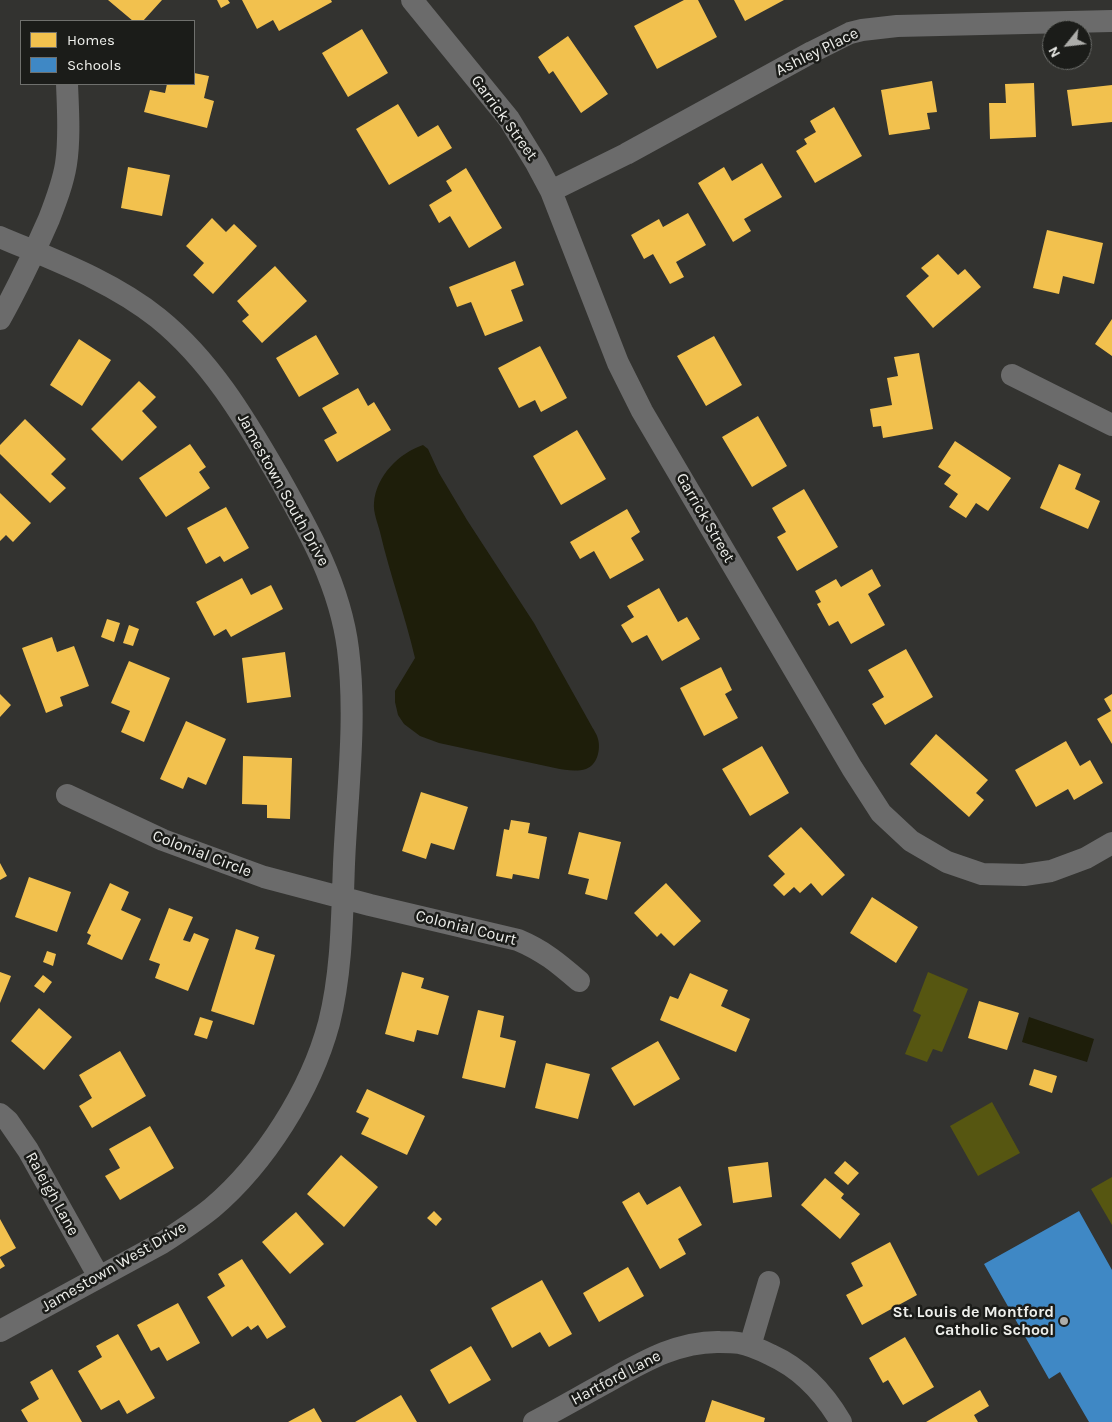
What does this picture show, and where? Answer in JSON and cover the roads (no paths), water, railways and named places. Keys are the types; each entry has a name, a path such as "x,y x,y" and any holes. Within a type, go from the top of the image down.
{"street":[{"name":"Garrick Street","path":"412,0 509,119 536,163 551,191 618,363 642,411 852,768 881,813 911,841 947,862 982,874 1024,875 1051,871 1086,858 1112,842"},
{"name":"Ashley Place","path":"551,191 626,154 850,34 897,26 1112,21"},
{"path":"0,319 34,252 62,183 66,164 68,130 67,85"},
{"name":"Jamestown South Drive","path":"0,237 87,275 139,304 159,319 191,349 204,362 251,428 318,549 331,580 340,612 348,646 352,687 343,898"},
{"path":"1012,375 1112,426"},
{"name":"Colonial Circle","path":"67,795 163,840 229,865 273,880 343,898"},
{"name":"Colonial Court","path":"343,898 518,940 536,948 551,958 579,981"},
{"name":"Jamestown West Drive","path":"0,1331 162,1243 212,1208 261,1157 301,1094 312,1072 328,1024 341,938 343,898"},
{"name":"Raleigh Lane","path":"0,1114 28,1150 98,1277"},
{"path":"750,1346 769,1282"},
{"name":"Hartford Lane","path":"534,1422 648,1359 672,1349 714,1342 739,1342 785,1361 819,1391 841,1422"}],"place":[{"name":"St. Louis de Montford Catholic School","path":"1064,1321"}]}
